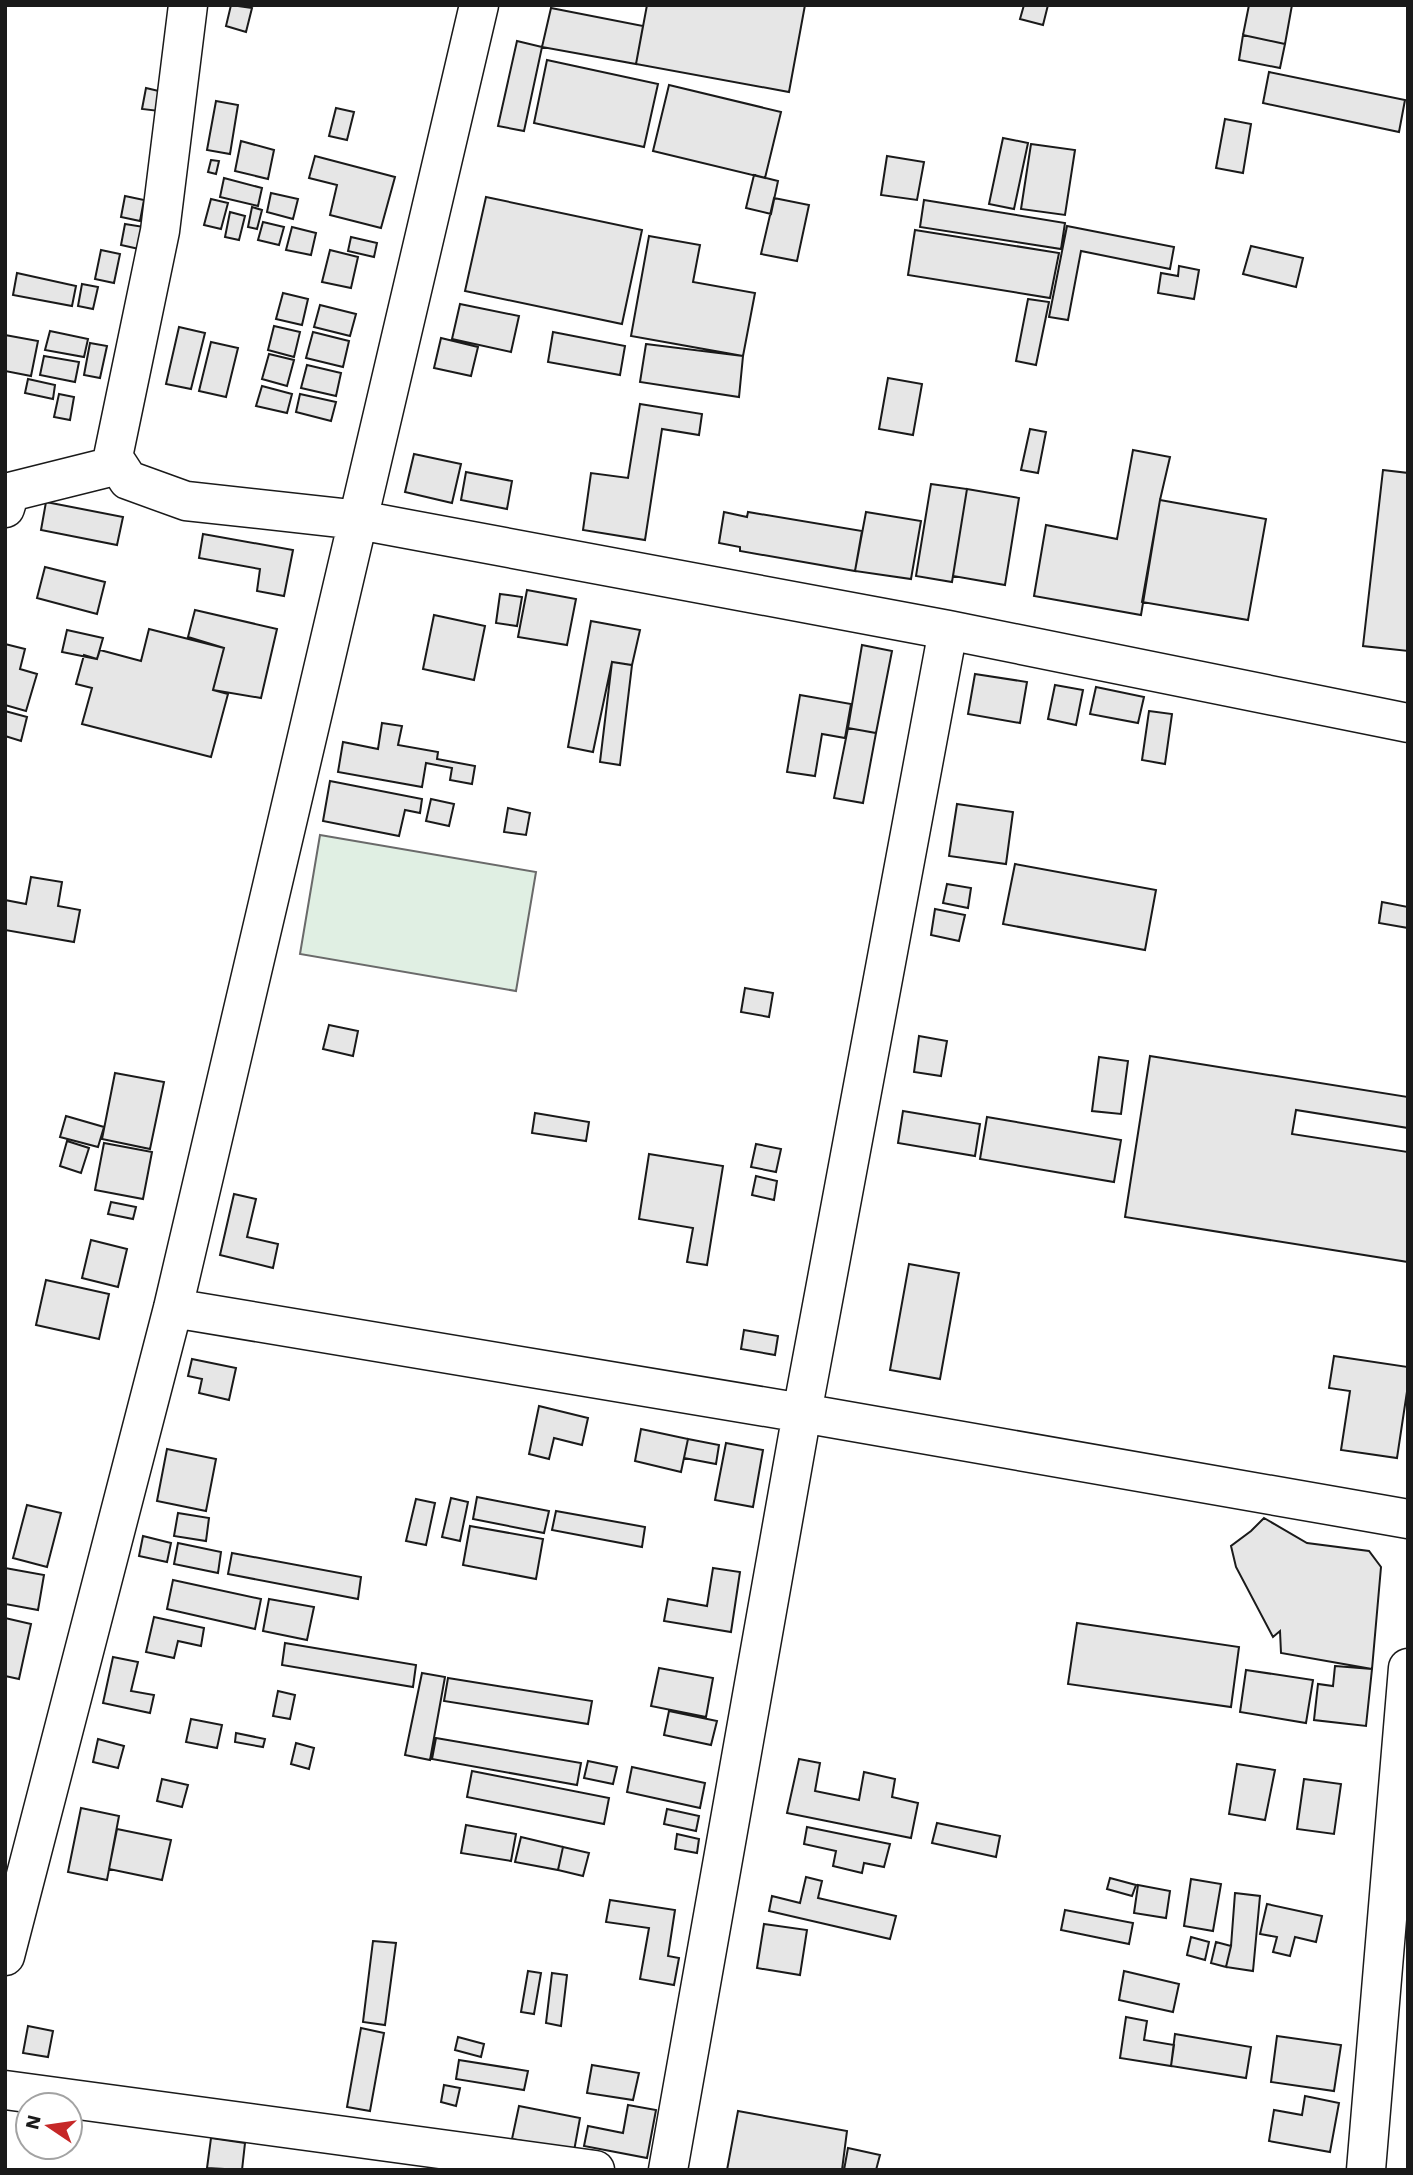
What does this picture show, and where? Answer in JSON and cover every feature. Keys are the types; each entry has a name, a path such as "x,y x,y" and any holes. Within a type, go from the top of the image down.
{"street":[{"path":"188,5 160,231 113,457 128,480 186,501 359,520 948,630 1408,723"},
{"path":"5,1956 173,1308 479,5"},
{"path":"5,508 10,492 118,465"},
{"path":"668,2170 802,1413 948,630"},
{"path":"173,1308 802,1413 1408,1519"},
{"path":"1366,2170 1408,1668"},
{"path":"5,2090 595,2170"}],"green space":[{"path":"320,835 536,872 516,991 300,954"}],"building":[{"path":"231,5 252,8 246,32 226,26"},
{"path":"647,5 805,5 789,92 636,64"},
{"path":"1024,5 1048,5 1043,25 1020,19"},
{"path":"1249,5 1292,5 1285,44 1243,35"},
{"path":"551,8 643,26 636,64 542,47"},
{"path":"1243,35 1285,44 1280,68 1239,60"},
{"path":"517,41 542,47 524,131 498,126"},
{"path":"547,60 658,84 644,147 534,123"},
{"path":"1269,72 1405,100 1399,132 1263,103"},
{"path":"669,85 781,112 765,178 653,151"},
{"path":"146,88 163,92 159,111 142,109"},
{"path":"216,101 238,105 230,154 207,150"},
{"path":"336,108 354,112 347,140 329,136"},
{"path":"1225,119 1251,124 1243,173 1216,168"},
{"path":"1003,138 1028,143 1014,209 989,204"},
{"path":"241,141 274,150 268,179 235,171"},
{"path":"1031,144 1075,150 1065,215 1021,209"},
{"path":"315,156 395,177 381,228 330,215 337,185 309,178"},
{"path":"887,156 924,162 917,200 881,195"},
{"path":"211,160 219,161 216,174 208,172"},
{"path":"754,175 778,181 771,214 746,208"},
{"path":"224,178 262,188 258,206 220,197"},
{"path":"271,193 298,199 293,219 267,212"},
{"path":"125,196 144,200 140,221 121,217"},
{"path":"486,197 642,230 622,324 465,291"},
{"path":"774,198 809,205 797,261 761,254"},
{"path":"211,199 228,203 221,229 204,225"},
{"path":"924,200 1065,223 1061,249 920,227"},
{"path":"252,207 262,210 257,229 248,227"},
{"path":"230,212 245,216 239,240 225,237"},
{"path":"263,222 284,227 279,245 258,240"},
{"path":"125,224 144,227 139,249 121,245"},
{"path":"1067,226 1174,247 1170,269 1081,251 1068,320 1049,317"},
{"path":"292,227 316,233 311,255 286,250"},
{"path":"915,230 1059,253 1050,298 908,275"},
{"path":"649,236 700,245 693,282 755,293 743,356 631,336"},
{"path":"351,237 377,243 374,257 348,251"},
{"path":"1251,246 1303,258 1296,287 1243,274"},
{"path":"101,250 120,254 114,283 95,279"},
{"path":"330,250 358,257 351,288 322,282"},
{"path":"1179,266 1199,270 1194,299 1158,293 1161,273 1178,276"},
{"path":"17,273 76,286 72,306 13,295"},
{"path":"82,284 98,287 93,309 78,306"},
{"path":"283,293 308,299 302,325 276,319"},
{"path":"1028,299 1049,302 1036,365 1016,361"},
{"path":"460,304 519,316 511,352 452,339"},
{"path":"320,305 356,314 350,336 314,327"},
{"path":"274,326 300,332 294,357 268,350"},
{"path":"179,327 205,333 191,389 166,384"},
{"path":"50,331 88,339 84,357 45,350"},
{"path":"313,332 349,341 343,367 306,358"},
{"path":"553,332 625,346 620,375 548,362"},
{"path":"5,335 38,341 31,376 5,371"},
{"path":"441,338 478,347 471,376 434,368"},
{"path":"211,342 238,348 226,397 199,391"},
{"path":"90,343 107,346 100,378 84,375"},
{"path":"646,344 743,356 739,397 640,382"},
{"path":"269,354 294,360 287,386 262,379"},
{"path":"44,356 79,362 75,382 40,375"},
{"path":"307,365 341,373 336,396 301,388"},
{"path":"888,378 922,384 913,435 879,429"},
{"path":"28,379 55,385 53,399 25,393"},
{"path":"262,386 292,394 287,413 256,406"},
{"path":"59,394 74,397 70,420 54,417"},
{"path":"300,394 336,402 331,421 296,412"},
{"path":"640,404 702,414 699,435 662,429 645,540 583,530 591,473 628,478"},
{"path":"1030,429 1046,432 1038,473 1021,470"},
{"path":"1133,450 1170,457 1141,615 1034,596 1046,525 1117,539"},
{"path":"414,454 461,464 452,503 405,492"},
{"path":"1383,470 1408,473 1408,651 1363,646"},
{"path":"466,472 512,481 507,509 461,500"},
{"path":"931,484 967,489 952,582 916,576"},
{"path":"967,489 1019,498 1005,585 953,576"},
{"path":"1160,500 1266,519 1248,620 1142,602"},
{"path":"46,502 123,517 117,545 41,530"},
{"path":"724,512 747,517 748,512 862,531 855,571 740,551 740,547 719,543"},
{"path":"866,512 921,521 911,579 855,571"},
{"path":"203,534 293,550 284,596 257,591 260,569 199,558"},
{"path":"45,567 105,582 97,614 37,598"},
{"path":"527,590 576,599 567,645 518,637"},
{"path":"500,594 522,597 517,626 496,623"},
{"path":"195,610 277,629 261,698 213,690 224,648 188,637"},
{"path":"434,615 485,626 474,680 423,669"},
{"path":"591,621 640,630 632,665 612,662 593,752 568,747"},
{"path":"149,629 224,648 213,690 228,694 211,757 82,724 92,688 76,684 84,655 97,659 100,650 141,661"},
{"path":"67,630 103,638 97,659 62,652"},
{"path":"5,644 25,649 20,669 37,674 26,711 5,705"},
{"path":"862,645 892,651 876,733 848,728"},
{"path":"612,662 632,665 620,765 600,762"},
{"path":"975,674 1027,682 1020,723 968,714"},
{"path":"1055,685 1083,690 1076,725 1048,719"},
{"path":"1096,687 1144,697 1138,723 1090,714"},
{"path":"800,695 851,704 845,738 822,734 815,776 787,772"},
{"path":"5,711 27,717 21,741 5,736"},
{"path":"1149,711 1172,714 1165,764 1142,760"},
{"path":"382,723 402,726 398,745 438,752 437,759 475,766 472,784 450,780 452,768 426,763 422,787 338,772 343,742 378,749"},
{"path":"848,728 876,733 863,803 834,798"},
{"path":"330,781 422,799 420,813 405,810 399,836 323,821"},
{"path":"431,799 454,804 449,826 426,821"},
{"path":"957,804 1013,812 1006,864 949,856"},
{"path":"508,808 530,813 526,835 504,832"},
{"path":"1015,864 1156,890 1145,950 1003,924"},
{"path":"31,877 62,882 58,906 80,910 74,942 5,930 5,900 26,904"},
{"path":"947,884 971,888 968,908 943,903"},
{"path":"1382,902 1408,907 1408,928 1379,923"},
{"path":"935,909 965,915 959,941 931,935"},
{"path":"745,988 773,993 769,1017 741,1012"},
{"path":"329,1025 358,1031 353,1056 323,1049"},
{"path":"919,1036 947,1041 941,1076 914,1072"},
{"path":"1150,1056 1408,1097 1408,1128 1296,1110 1292,1134 1408,1152 1408,1262 1125,1217"},
{"path":"1099,1057 1128,1061 1121,1114 1092,1111"},
{"path":"115,1073 164,1082 150,1149 102,1139"},
{"path":"903,1111 980,1124 975,1156 898,1143"},
{"path":"535,1113 589,1122 586,1141 532,1133"},
{"path":"66,1116 104,1127 98,1147 60,1137"},
{"path":"987,1117 1121,1140 1114,1182 980,1159"},
{"path":"67,1141 89,1148 81,1173 60,1166"},
{"path":"104,1143 152,1152 143,1199 95,1190"},
{"path":"756,1144 781,1149 776,1172 751,1167"},
{"path":"649,1154 723,1166 707,1265 687,1262 693,1228 639,1219"},
{"path":"756,1176 777,1181 774,1200 752,1195"},
{"path":"234,1194 256,1199 247,1237 278,1244 273,1268 220,1255"},
{"path":"111,1202 136,1207 133,1219 108,1214"},
{"path":"91,1240 127,1249 118,1287 82,1278"},
{"path":"909,1264 959,1273 940,1379 890,1370"},
{"path":"46,1280 109,1294 99,1339 36,1325"},
{"path":"744,1330 778,1336 775,1355 741,1349"},
{"path":"1334,1356 1408,1367 1408,1385 1397,1458 1341,1450 1350,1391 1329,1388"},
{"path":"192,1359 236,1368 229,1400 199,1393 202,1379 188,1376"},
{"path":"539,1406 588,1418 582,1445 554,1438 549,1459 529,1454"},
{"path":"641,1429 688,1439 681,1472 635,1461"},
{"path":"688,1439 719,1445 716,1464 684,1458"},
{"path":"726,1443 763,1450 753,1507 715,1500"},
{"path":"167,1449 216,1459 206,1511 157,1501"},
{"path":"477,1497 549,1511 544,1533 473,1519"},
{"path":"451,1498 468,1502 460,1541 442,1537"},
{"path":"416,1499 435,1503 426,1545 406,1541"},
{"path":"27,1505 61,1513 47,1567 13,1558"},
{"path":"556,1511 645,1527 642,1547 552,1530"},
{"path":"178,1513 209,1518 206,1541 174,1536"},
{"path":"1264,1518 1307,1543 1369,1551 1381,1567 1372,1669 1281,1653 1280,1631 1273,1637 1236,1567 1231,1546"},
{"path":"470,1526 543,1539 536,1579 463,1565"},
{"path":"143,1536 171,1543 167,1562 139,1556"},
{"path":"178,1543 221,1552 218,1573 174,1564"},
{"path":"232,1553 361,1577 358,1599 228,1574"},
{"path":"5,1568 44,1575 38,1610 5,1604"},
{"path":"713,1568 740,1572 731,1632 664,1621 668,1599 707,1606"},
{"path":"173,1580 261,1599 255,1629 167,1609"},
{"path":"269,1599 314,1607 307,1640 263,1631"},
{"path":"154,1617 204,1628 201,1646 178,1641 174,1658 146,1652"},
{"path":"5,1618 31,1624 19,1679 5,1676"},
{"path":"1077,1623 1239,1647 1231,1707 1068,1684"},
{"path":"285,1643 416,1665 413,1687 282,1665"},
{"path":"113,1657 138,1662 131,1691 154,1695 150,1713 103,1703"},
{"path":"1335,1666 1372,1669 1366,1726 1314,1720 1318,1684 1333,1686"},
{"path":"659,1668 713,1678 706,1717 651,1706"},
{"path":"1246,1670 1313,1680 1306,1723 1240,1712"},
{"path":"422,1673 445,1677 430,1760 405,1755"},
{"path":"448,1678 592,1701 588,1724 444,1701"},
{"path":"278,1691 295,1695 290,1719 273,1716"},
{"path":"669,1711 717,1721 711,1745 664,1735"},
{"path":"191,1719 222,1725 217,1748 186,1742"},
{"path":"236,1733 265,1739 263,1747 235,1742"},
{"path":"436,1738 581,1763 577,1785 432,1759"},
{"path":"98,1739 124,1746 118,1768 93,1762"},
{"path":"296,1743 314,1748 309,1769 291,1764"},
{"path":"799,1759 820,1763 815,1791 859,1800 864,1772 895,1779 892,1797 918,1803 911,1838 787,1813"},
{"path":"588,1761 617,1767 613,1784 584,1778"},
{"path":"1237,1764 1275,1770 1265,1820 1229,1814"},
{"path":"632,1767 705,1783 700,1808 627,1792"},
{"path":"472,1771 609,1798 604,1824 467,1797"},
{"path":"162,1779 188,1785 182,1807 157,1801"},
{"path":"1304,1779 1341,1784 1334,1834 1297,1829"},
{"path":"81,1808 119,1816 107,1880 68,1872"},
{"path":"667,1809 699,1816 696,1831 664,1824"},
{"path":"937,1823 1000,1836 996,1857 932,1843"},
{"path":"466,1825 516,1834 511,1861 461,1853"},
{"path":"807,1827 890,1844 884,1867 864,1863 862,1873 833,1866 836,1851 804,1844"},
{"path":"117,1829 171,1840 162,1880 109,1869"},
{"path":"677,1834 699,1839 697,1853 675,1849"},
{"path":"521,1837 563,1847 558,1870 515,1862"},
{"path":"563,1847 589,1853 583,1876 558,1870"},
{"path":"806,1877 822,1881 818,1898 896,1916 890,1939 769,1911 772,1896 800,1903"},
{"path":"1110,1878 1136,1885 1132,1896 1107,1889"},
{"path":"1191,1879 1221,1884 1213,1931 1184,1926"},
{"path":"1138,1885 1170,1891 1166,1918 1134,1913"},
{"path":"1235,1893 1260,1896 1253,1971 1226,1967 1231,1946"},
{"path":"610,1900 675,1910 668,1956 679,1958 674,1985 640,1979 649,1928 606,1922"},
{"path":"1267,1904 1322,1916 1316,1942 1295,1937 1290,1956 1273,1952 1277,1937 1260,1934"},
{"path":"1065,1910 1133,1923 1129,1944 1061,1930"},
{"path":"764,1924 807,1930 800,1975 757,1968"},
{"path":"1191,1937 1209,1942 1205,1960 1187,1955"},
{"path":"373,1941 396,1943 385,2025 363,2022"},
{"path":"1216,1942 1231,1946 1226,1967 1211,1963"},
{"path":"528,1971 541,1973 534,2014 521,2012"},
{"path":"1124,1971 1179,1984 1173,2012 1119,2000"},
{"path":"552,1973 567,1975 561,2026 546,2023"},
{"path":"1126,2017 1147,2021 1144,2040 1174,2045 1171,2066 1120,2058"},
{"path":"28,2026 53,2031 48,2057 23,2053"},
{"path":"361,2028 384,2033 370,2111 347,2107"},
{"path":"1175,2034 1251,2047 1246,2078 1171,2066"},
{"path":"1277,2036 1341,2045 1334,2091 1271,2082"},
{"path":"458,2037 484,2044 481,2057 455,2050"},
{"path":"459,2060 528,2071 524,2090 456,2079"},
{"path":"592,2065 639,2073 633,2100 587,2093"},
{"path":"444,2085 460,2088 456,2106 441,2102"},
{"path":"1305,2096 1339,2103 1330,2152 1269,2141 1274,2110 1302,2115"},
{"path":"628,2105 656,2110 647,2158 584,2146 588,2126 623,2133"},
{"path":"519,2106 580,2118 574,2151 512,2139"},
{"path":"738,2111 847,2131 842,2170 727,2170"},
{"path":"211,2138 245,2143 242,2170 207,2168"},
{"path":"848,2148 880,2155 876,2170 844,2170"}]}
